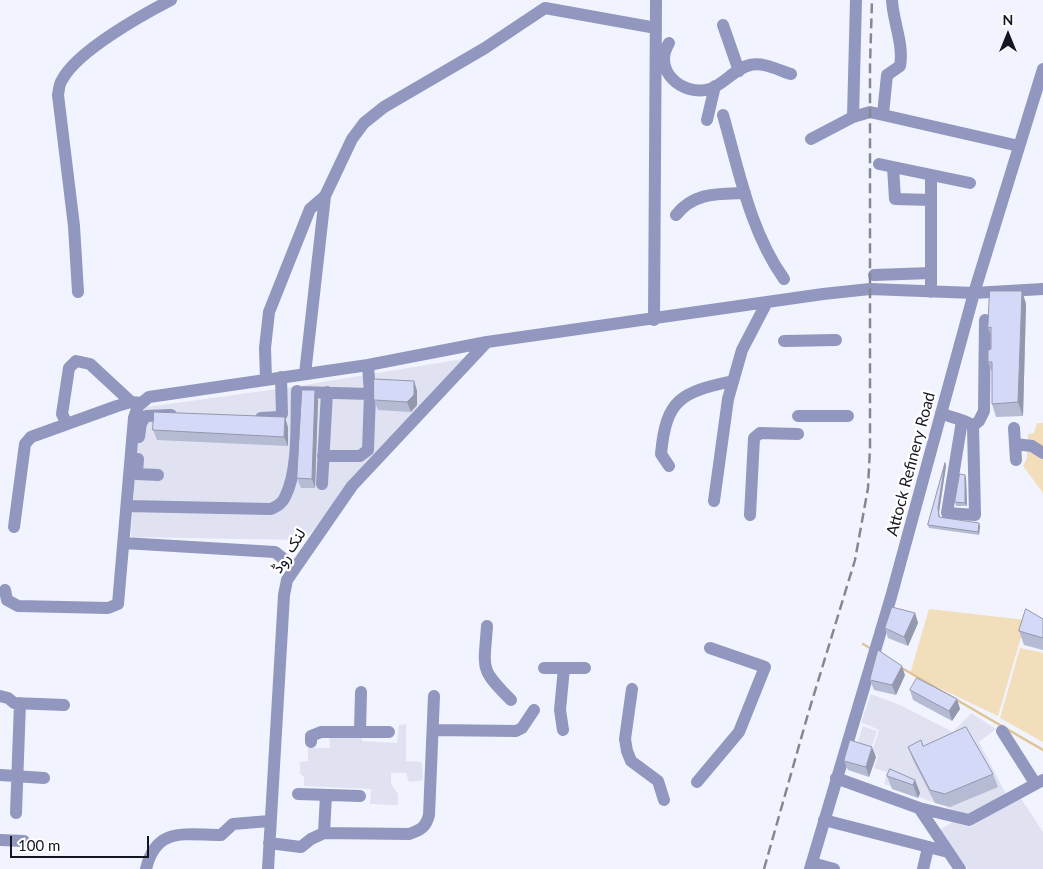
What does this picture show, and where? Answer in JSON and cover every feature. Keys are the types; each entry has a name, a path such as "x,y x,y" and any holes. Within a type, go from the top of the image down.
{"street":[{"path":"78,292 74,226 58,95 61,80 70,68 100,42 138,16 171,0"},
{"path":"654,320 656,0"},
{"path":"853,117 856,0"},
{"path":"882,114 887,75 900,66 901,60 901,48 892,15 892,0"},
{"path":"305,374 325,196 352,139 364,123 384,107 462,62 545,8 656,28"},
{"path":"723,25 739,71"},
{"path":"669,43 665,50 663,62 670,78 692,89 709,89 745,67 757,64 791,74"},
{"name":"Attock Refinery Road","path":"811,866 875,651 974,294 1043,68"},
{"path":"707,120 716,86"},
{"path":"811,140 853,117 870,112 1019,146"},
{"path":"723,115 744,193 764,248 784,279"},
{"path":"880,164 970,183"},
{"path":"893,167 895,199 931,200"},
{"path":"931,175 931,292"},
{"path":"676,215 684,204 701,196 744,193"},
{"path":"266,379 265,348 270,312 310,209 325,196"},
{"path":"874,275 931,274"},
{"path":"14,528 25,444 31,437 149,397 368,365 487,342 870,289 974,294 1043,289"},
{"path":"714,501 728,400 733,381 742,350 767,302"},
{"path":"942,414 968,423 979,420 984,412 985,320"},
{"path":"784,341 836,340"},
{"name":"لنک روڈ","path":"268,869 269,821 284,595 288,580 352,486 487,342"},
{"path":"5,590 7,600 18,606 113,607 118,604 134,418 138,406 136,402 90,364 76,361 68,368 62,414 67,424"},
{"path":"323,456 352,457 366,452 370,394 368,365"},
{"path":"247,417 279,417 282,414 281,377"},
{"path":"669,466 661,454 664,426 669,414 683,397 699,389 733,381"},
{"path":"281,391 370,394"},
{"path":"127,506 271,509 280,505 286,495 292,473 297,392"},
{"path":"322,484 328,392"},
{"path":"158,475 137,474 141,423 146,416 182,415"},
{"path":"798,416 848,416"},
{"path":"968,423 974,469 975,514 947,513 954,469 968,423"},
{"path":"1014,428 1016,460"},
{"path":"750,515 754,438 760,433 798,434"},
{"path":"1015,444 1025,444 1043,452"},
{"path":"954,469 974,469"},
{"path":"124,543 275,552 295,568"},
{"path":"487,626 485,668 491,681 511,700"},
{"path":"698,782 739,732 766,667 710,648"},
{"path":"544,668 585,668"},
{"path":"563,730 560,710 564,668"},
{"path":"632,689 625,739 627,751 631,761 658,781 664,800"},
{"path":"360,692 360,732"},
{"path":"0,696 8,698 14,703 64,705"},
{"path":"269,843 301,847 311,839 324,833 409,834 422,829 429,815 434,696"},
{"path":"16,813 20,703"},
{"path":"433,730 516,731 522,728 534,710"},
{"path":"836,778 919,808 969,820 1039,782 1002,731"},
{"path":"311,742 311,736 321,732 390,732"},
{"path":"0,775 44,778"},
{"path":"298,794 360,796"},
{"path":"324,833 326,795"},
{"path":"919,808 960,869"},
{"path":"824,820 948,852"},
{"path":"146,869 152,850 157,843 171,835 221,835 233,824 269,821"},
{"path":"0,840 24,841"},
{"path":"923,869 928,848"},
{"path":"811,866 834,869"}],"shaded area":[{"path":"469,358 304,540 131,537 139,408 292,387"},
{"path":"1037,423 1043,423 1043,493 1023,466 1027,458 1028,434 1034,433"},
{"path":"929,609 1026,620 998,716 910,674"},
{"path":"1020,648 1043,653 1043,742 1000,718"},
{"path":"871,694 902,706 953,732 971,713 996,729 979,742 1006,794 968,815 884,784 887,772 874,768 878,756 872,752 879,730 861,722"},
{"path":"406,724 406,761 422,762 423,780 409,782 406,773 391,773 391,784 398,794 398,805 370,804 371,789 304,786 304,777 300,774 300,762 308,761 308,748 330,748 329,735 362,735 362,741 397,743 399,725"},
{"path":"863,726 877,731 870,752 856,747"},
{"path":"1020,797 1043,832 1043,869 968,869 939,830 953,822 970,827"}],"building":[{"path":"990,291 1022,291 1018,402 992,404 992,362 988,362 988,350 991,349 991,327 988,328"},
{"path":"374,379 414,381 414,395 407,402 374,400"},
{"path":"302,390 315,390 312,479 297,478"},
{"path":"154,412 285,417 284,437 153,430"},
{"path":"945,463 938,508 939,517 979,523 978,532 928,525"},
{"path":"960,474 965,475 965,503 955,502"},
{"path":"892,607 915,613 904,637 885,628"},
{"path":"1026,609 1043,619 1043,638 1019,631"},
{"path":"878,650 902,666 892,685 870,680"},
{"path":"917,678 957,699 949,711 910,690"},
{"path":"966,727 993,774 945,794 930,790 908,747 921,740 923,746"},
{"path":"850,740 872,747 866,767 844,761"},
{"path":"890,769 915,780 913,785 887,776"}],"waterway":[{"path":"863,644 870,648"},
{"path":"900,667 1043,750"}],"railway":[{"path":"764,869 808,714 855,560 868,488 870,448 870,65 872,0"}]}
